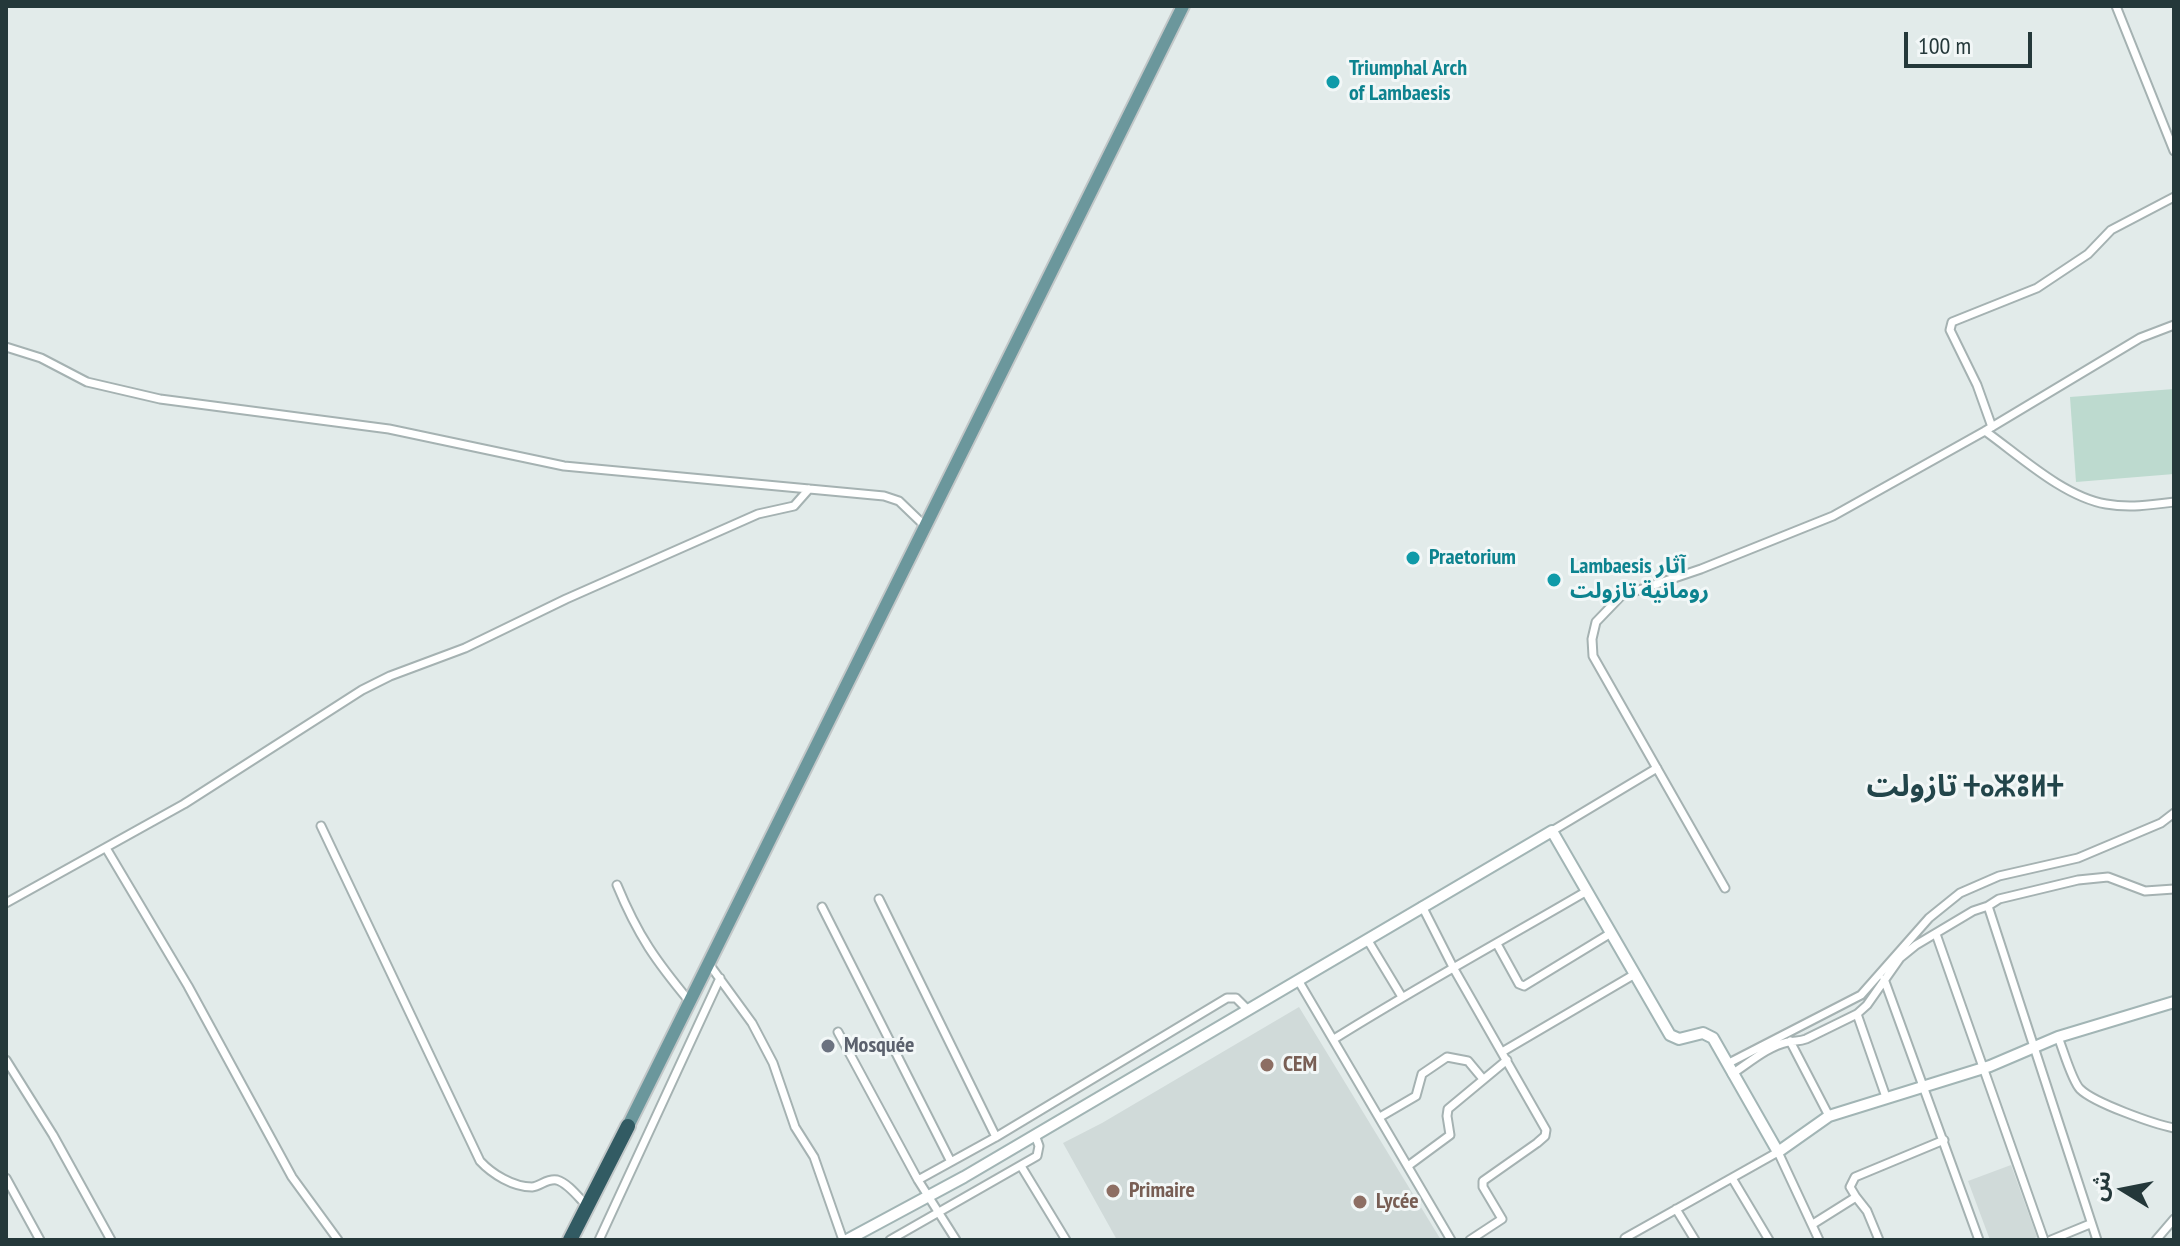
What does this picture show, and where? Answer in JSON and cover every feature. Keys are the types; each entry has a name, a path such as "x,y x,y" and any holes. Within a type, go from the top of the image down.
{"highway":[{"path":"570,1240 628,1126"},
{"path":"577,1240 628,1126"}],"main road":[{"path":"628,1126 1183,6"}],"street":[{"path":"2116,6 2174,151"},
{"path":"2174,197 2111,230 2088,254 2037,288 1952,322 1950,330 1977,385 1988,429 2064,487 2084,497 2122,506 2174,502"},
{"path":"1725,888 1593,656 1592,639 1596,622 1621,596 1701,569 1833,516 1988,429 2140,338 2174,325"},
{"path":"6,347 33,355 87,382 160,399 389,429 564,466 892,498 926,528"},
{"path":"6,903 184,804 362,690 465,648 566,599 758,514 789,508 799,502 809,489"},
{"path":"709,964 752,1023 773,1063 795,1127 814,1157 845,1240 1035,1135 1657,768"},
{"path":"1730,1069 1861,995 1929,918 1960,893 1999,876 2078,858 2161,823 2174,813"},
{"path":"321,826 480,1161 496,1174 515,1183 535,1186 557,1180 587,1206"},
{"path":"1552,831 1672,1037 1682,1039 1698,1033 1708,1035 1778,1152 1819,1240"},
{"path":"106,848 188,986 292,1177 338,1240"},
{"path":"1730,1069 1790,1041 1806,1039 1857,1014 1867,1005 1900,958 1973,911 1999,899 2078,880 2108,877 2145,891 2174,889"},
{"path":"617,885 626,911 642,940 690,1002"},
{"path":"1334,1039 1587,891"},
{"path":"879,899 996,1137"},
{"path":"1422,906 1546,1133 1537,1143 1483,1181 1483,1187 1502,1219 1470,1240"},
{"path":"1988,906 2097,1240"},
{"path":"822,907 950,1160"},
{"path":"1497,944 1519,984 1524,986 1611,933"},
{"path":"1936,934 2044,1240"},
{"path":"1367,939 1402,997"},
{"path":"1502,1052 1635,974"},
{"path":"599,1240 720,978"},
{"path":"1884,979 1979,1240"},
{"path":"1298,980 1451,1240"},
{"path":"918,1180 996,1137 1227,998 1236,998 1247,1009"},
{"path":"1625,1238 1778,1152 1829,1116 1984,1067 2058,1037 2174,1002"},
{"path":"1857,1014 1886,1097"},
{"path":"838,1032 918,1180 956,1240"},
{"path":"2058,1037 2079,1089 2156,1124 2174,1128"},
{"path":"1790,1041 1829,1116"},
{"path":"1380,1117 1416,1096 1422,1074 1447,1057 1468,1061 1483,1079"},
{"path":"6,1060 53,1135 111,1240"},
{"path":"1408,1166 1449,1137 1448,1109 1507,1060"},
{"path":"890,1240 1037,1156 1039,1146 1035,1135"},
{"path":"1879,1240 1867,1211 1850,1187 1855,1177 1944,1140"},
{"path":"1021,1166 1066,1240"},
{"path":"6,1178 40,1240"},
{"path":"1732,1178 1769,1240"},
{"path":"1813,1224 1856,1197"},
{"path":"1676,1209 1695,1240"},
{"path":"2156,1240 2174,1219"},
{"path":"2051,1240 2090,1224"}],"shaded area":[{"name":"CEM","path":"1299,1007 1441,1240 1117,1240 1063,1143"},
{"path":"2011,1165 2037,1237 2028,1240 1990,1240 1968,1181"}],"green space":[{"path":"2174,389 2174,474 2076,482 2070,397"}],"place":[{"name":"Triumphal Arch of Lambaesis","path":"1333,82"},
{"name":"Praetorium","path":"1413,558"},
{"name":"Lambaesis آثار رومانية تازولت","path":"1554,580"},
{"name":"Mosquée","path":"828,1046"},
{"name":"CEM","path":"1267,1065"},
{"name":"Primaire","path":"1113,1191"},
{"name":"Lycée","path":"1360,1202"}],"district":[{"name":"تازولت ⵜⴰⵣⵓⵍⵜ","path":"1965,787"}]}
